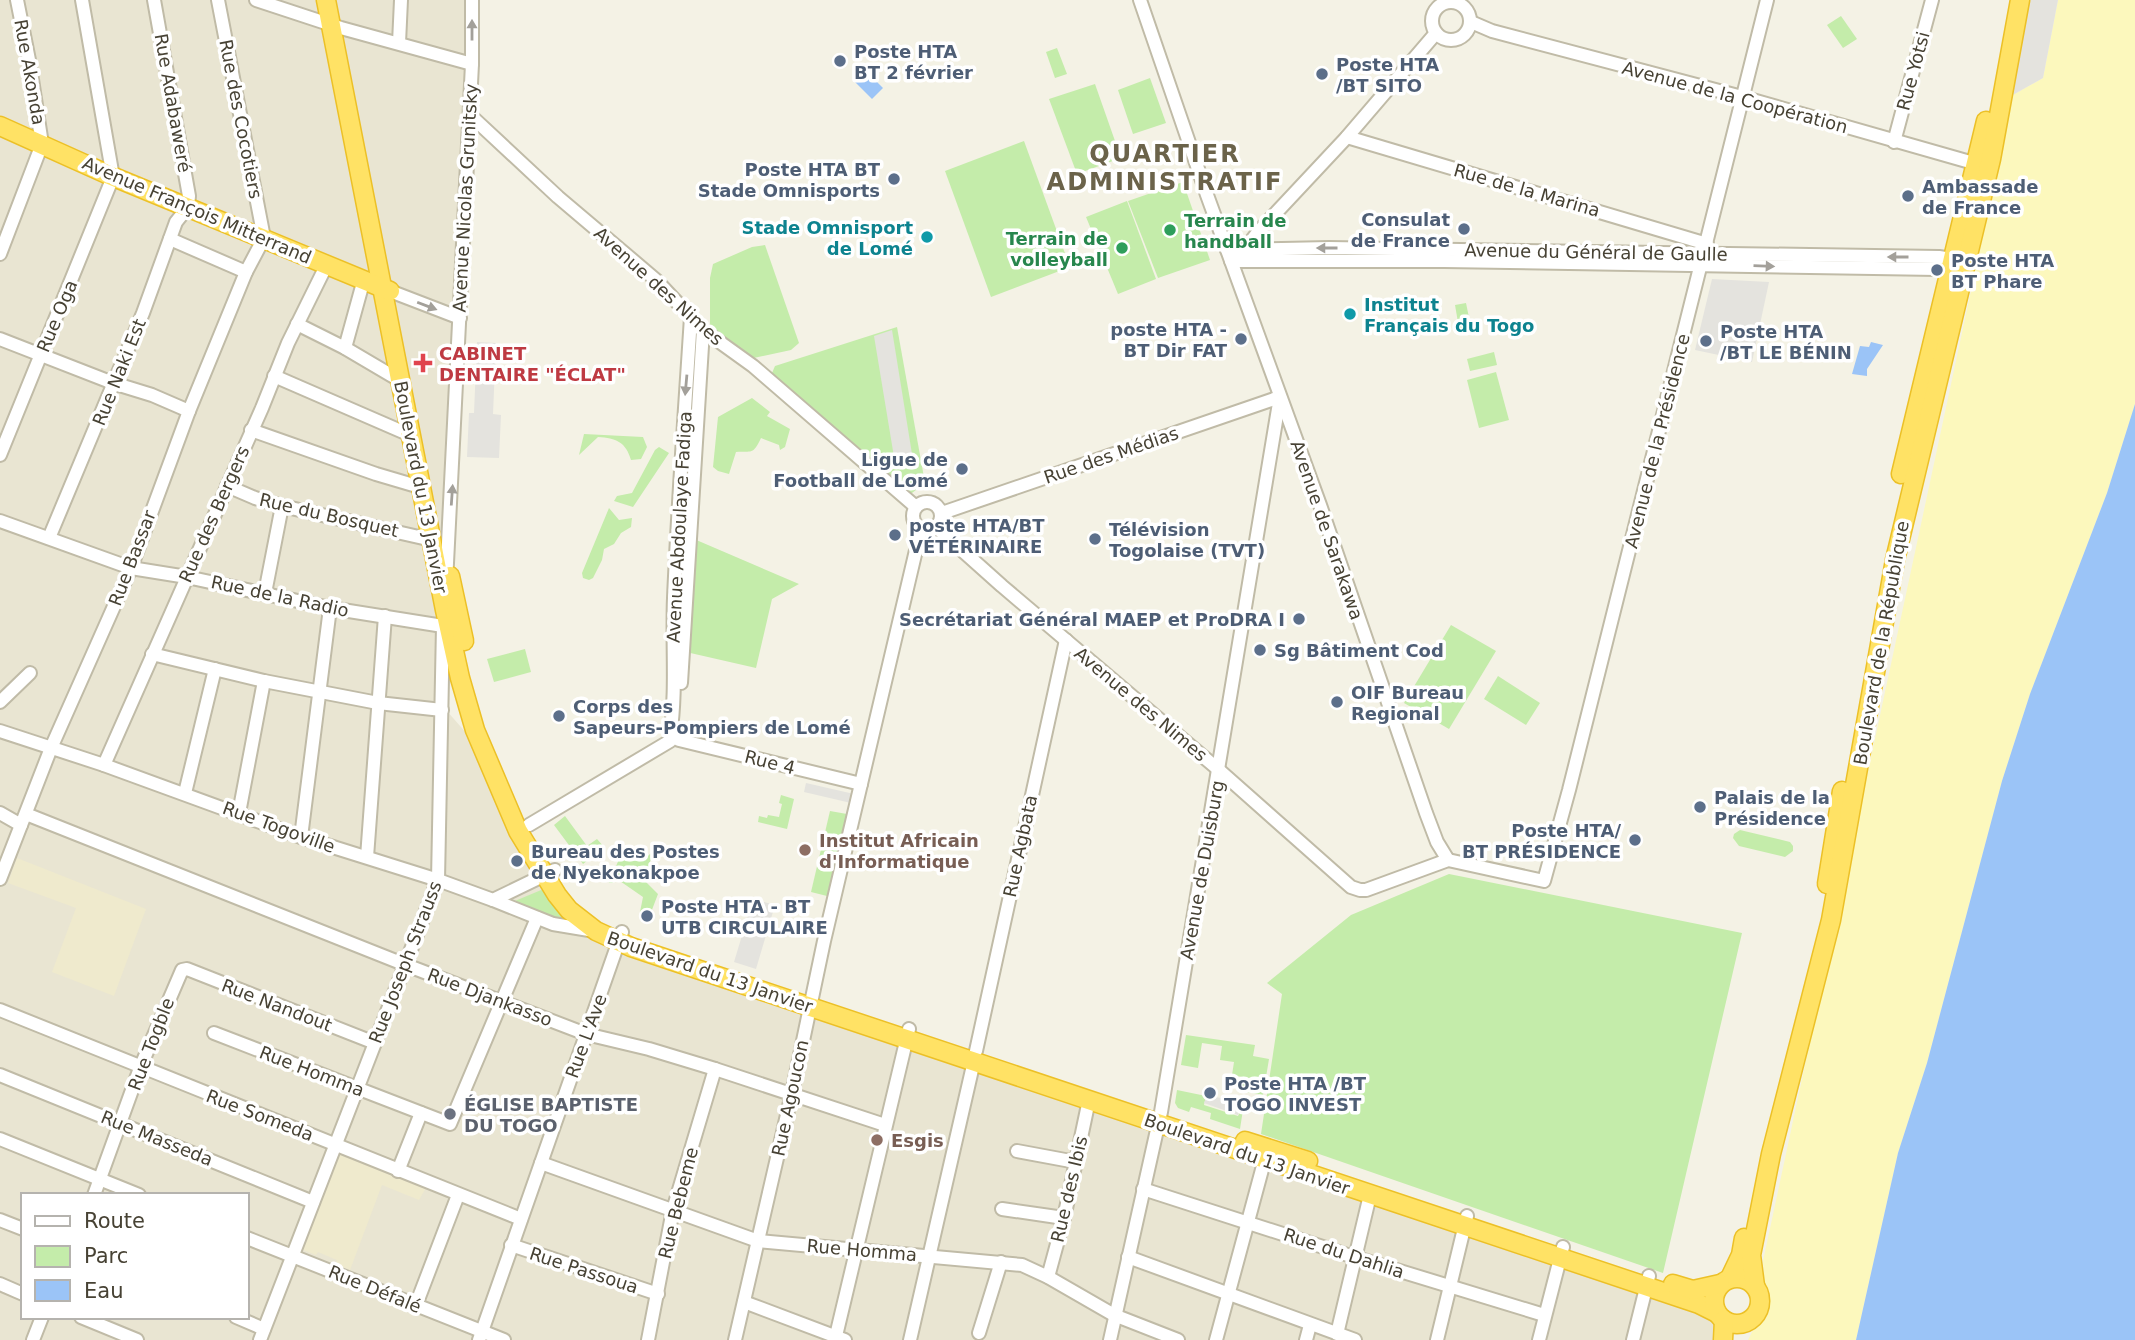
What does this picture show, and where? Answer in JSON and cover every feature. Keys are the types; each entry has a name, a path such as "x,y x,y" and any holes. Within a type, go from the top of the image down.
{"highway":[{"name":"Boulevard du 13 Janvier","path":"326,0 336,26"},
{"name":"Boulevard du 13 Janvier","path":"335,0 336,26 389,291 471,675 483,718 506,779 569,910 596,931 621,937 1647,1281 1721,1317"},
{"name":"Boulevard de la République","path":"1755,1286 1751,1255 1770,1154 1831,920 1895,560 1958,266 2008,0"},
{"name":"Boulevard de la République","path":"1725,1281 1741,1255 1760,1153 1821,916 1889,530 1958,266 1991,159 2020,0"},
{"name":"Avenue François Mitterrand","path":"0,126 113,177 389,291"},
{"name":"Boulevard du 13 Janvier","path":"389,291 410,435 432,540 444,618 475,730 518,831 549,872 578,902 621,937"},
{"name":"Boulevard du 13 Janvier","path":"975,1056 1089,1100 1160,1118"},
{"name":"Boulevard du 13 Janvier","path":"1266,1153 1370,1195 1466,1221"},
{"path":"1721,1317 1734,1324 1745,1322 1755,1315 1760,1304 1755,1286 1744,1278 1725,1281 1714,1301 1721,1317 1723,1340"},
{"name":"Boulevard du 13 Janvier","path":"1647,1281 1699,1289 1725,1281"},
{"path":"1736,1340 1745,1322"}],"street":[{"name":"Rue Akonda","path":"17,0 41,144"},
{"path":"82,0 113,177"},
{"name":"Rue Adabaweré","path":"154,0 188,188 188,206"},
{"name":"Rue des Cocotiers","path":"218,0 264,238"},
{"path":"256,0 336,26 472,64"},
{"path":"400,43 401,0"},
{"name":"Avenue Nicolas Grunitsky","path":"448,563 470,115 472,0"},
{"name":"Avenue de Sarakawa","path":"1140,0 1426,813 1437,842 1448,860"},
{"name":"Avenue de la Présidence","path":"1448,860 1544,881 1767,0"},
{"name":"Rue Yotsi","path":"1894,142 1932,0"},
{"path":"1445,3 1468,11 1469,26 1456,40 1438,35 1432,23 1445,3"},
{"name":"Avenue de la Coopération","path":"1469,26 1742,97 1977,164"},
{"path":"1249,254 1259,232 1438,35"},
{"name":"Avenue des Nimes","path":"470,115 558,197 656,280 703,330 753,366 916,507"},
{"name":"Rue de la Marina","path":"1347,137 1704,254"},
{"path":"0,254 41,144"},
{"name":"Rue Oga","path":"0,455 113,177"},
{"name":"Rue Naki Est","path":"50,538 143,313 176,222 188,206"},
{"name":"Rue Bassar","path":"0,879 51,748 131,568 189,411 246,272 264,238"},
{"path":"170,239 246,272"},
{"name":"Avenue du Général de Gaulle","path":"1229,256 1704,254 1938,257 1958,266"},
{"name":"Rue des Bergers","path":"104,765 297,324 327,264"},
{"path":"345,348 364,279"},
{"path":"389,291 460,318"},
{"name":"Avenue Abdoulaye Fadiga","path":"675,738 684,519 696,353 691,317"},
{"path":"297,324 401,381"},
{"name":"Avenue Abdoulaye Fadiga","path":"696,353 703,330"},
{"path":"0,339 189,411"},
{"path":"274,376 410,435"},
{"name":"Rue des Médias","path":"942,513 1280,397"},
{"name":"Avenue de Duisburg","path":"1110,1340 1160,1118 1280,397"},
{"path":"251,430 421,487"},
{"name":"Rue du Bosquet","path":"227,486 282,506 432,540"},
{"path":"925,501 938,505 942,513 942,518 932,530 920,529 913,519 916,507 925,501"},
{"path":"265,593 282,506"},
{"name":"Rue de la Radio","path":"0,521 131,568 187,576 330,608 385,616 444,618"},
{"name":"Avenue des Nimes","path":"936,527 1219,770 1340,879 1355,889 1366,890 1448,860"},
{"name":"Rue Agoucon","path":"735,1340 920,529"},
{"name":"Rue Joseph Strauss","path":"264,1336 292,1256 438,880 444,618 448,563"},
{"path":"301,837 330,608"},
{"path":"367,858 385,616"},
{"name":"Rue Agbata","path":"910,1340 931,1256 1066,640"},
{"path":"152,654 264,681 378,704 442,709"},
{"path":"185,793 215,669"},
{"path":"0,702 30,673"},
{"path":"239,813 264,681"},
{"name":"Rue Togoville","path":"0,731 185,793 301,837 438,880 537,918 563,926 596,931"},
{"path":"528,825 675,738"},
{"name":"Rue 4","path":"675,738 862,784"},
{"name":"Rue Djankasso","path":"0,813 586,1034 715,1069 885,1125"},
{"path":"493,900 549,872"},
{"path":"503,1002 537,918"},
{"name":"Rue L'Ave","path":"480,1335 621,937"},
{"name":"Rue Nandout","path":"180,972 187,969 375,1043"},
{"name":"Rue Togble","path":"95,1193 140,1068 180,972"},
{"name":"Rue Homma","path":"214,1033 450,1124 503,1002"},
{"name":"Rue Someda","path":"0,1010 521,1219"},
{"path":"744,1302 839,1339 907,1034"},
{"name":"Rue Bebeme","path":"648,1340 673,1210 715,1069"},
{"name":"Rue Masseda","path":"0,1075 313,1202"},
{"name":"Rue des Ibis","path":"1048,1277 1089,1100"},
{"path":"398,1171 421,1113"},
{"path":"0,1139 134,1193"},
{"path":"1017,1152 1076,1162"},
{"path":"1216,1340 1266,1153"},
{"name":"Rue Homma","path":"541,1163 758,1241 1026,1266 1115,1315 1178,1340"},
{"name":"Rue du Dahlia","path":"1143,1189 1544,1315"},
{"path":"416,1305 458,1195"},
{"path":"1337,1334 1370,1195"},
{"path":"1002,1209 1064,1217"},
{"path":"0,1220 21,1228"},
{"path":"1437,1340 1466,1221"},
{"name":"Rue Défalé","path":"248,1238 416,1305 480,1335 504,1340"},
{"name":"Rue Passoua","path":"511,1245 657,1294"},
{"path":"1539,1340 1561,1252"},
{"path":"1128,1257 1355,1340"},
{"path":"979,1333 1000,1262"},
{"path":"1633,1340 1647,1281"},
{"path":"0,1284 21,1293"},
{"path":"33,1340 41,1319"},
{"path":"86,1319 137,1340"},
{"path":"239,1319 264,1336"},
{"path":"1306,1340 1310,1325"}],"shaded area":[{"path":"0,0 468,0 445,490 439,702 468,735 540,874 594,933 1703,1306 1721,1329 1719,1340 0,1340"},
{"path":"2028,0 2058,0 2043,78 2011,96"},
{"path":"1712,279 1769,282 1752,362 1695,350"},
{"path":"892,330 912,454 894,457 874,336"},
{"path":"477,342 496,343 493,414 501,415 499,458 467,457 469,413 474,413"},
{"path":"806,783 854,794 851,803 804,792"},
{"path":"17,858 146,909 114,996 52,972 76,908 8,883"},
{"path":"753,899 775,905 756,969 734,962"},
{"path":"1207,1096 1243,1101 1238,1115 1204,1103"},
{"path":"341,1149 427,1186 419,1200 382,1185 350,1270 336,1264 337,1260 301,1249"}],"green space":[{"path":"1841,16 1857,39 1843,48 1827,25"},
{"path":"1057,48 1067,74 1055,78 1046,52"},
{"path":"1150,78 1166,123 1133,134 1118,90"},
{"path":"1095,84 1121,158 1077,174 1049,99"},
{"path":"1024,141 1070,267 991,297 945,171"},
{"name":"Terrain de handball","path":"1183,182 1210,260 1158,278 1128,201"},
{"name":"Terrain de volleyball","path":"1127,201 1156,279 1118,294 1086,217"},
{"path":"765,245 799,343 791,350 749,359 710,328 710,278 713,264 752,247"},
{"path":"1466,303 1472,332 1460,334 1455,305"},
{"path":"897,327 925,483 908,496 772,373 775,366"},
{"path":"1494,352 1497,365 1470,371 1467,359"},
{"path":"1496,372 1509,420 1479,428 1467,380"},
{"path":"752,398 770,412 767,416 790,429 785,447 780,450 779,445 761,438 752,451 736,452 729,474 718,471 713,467 718,417"},
{"path":"584,434 643,437 647,447 641,459 631,460 619,442 598,437 579,455"},
{"path":"659,447 669,453 633,507 614,501 617,496 632,493"},
{"path":"609,508 619,520 632,518 631,527 621,533 614,544 604,549 602,560 593,578 589,580 583,578 582,573"},
{"path":"694,539 799,584 772,599 756,668 686,652"},
{"path":"1451,625 1496,651 1449,729 1404,703"},
{"path":"525,649 531,672 494,682 487,659"},
{"path":"1498,676 1540,703 1526,725 1484,699"},
{"path":"781,795 794,799 787,829 758,822 759,816 779,817"},
{"path":"830,811 847,814 827,896 811,892"},
{"path":"565,816 587,846 597,839 604,847 583,864 554,825"},
{"path":"1740,830 1790,842 1793,851 1785,857 1739,846 1733,838"},
{"path":"653,851 645,881 658,894 650,915 640,912 643,897 617,879 609,883 620,857 637,860"},
{"path":"1449,874 1742,933 1663,1273 1261,1134 1282,994 1267,983 1351,915"},
{"path":"546,888 579,927 510,903"},
{"path":"1186,1035 1255,1045 1253,1056 1269,1059 1263,1095 1240,1091 1242,1077 1232,1075 1234,1062 1220,1060 1222,1046 1202,1043 1198,1068 1181,1065"},
{"path":"1177,1090 1206,1096 1204,1105 1238,1116 1244,1103 1240,1129 1210,1119 1211,1113 1191,1107 1189,1112 1178,1108 1175,1103"}],"sand":[{"path":"2058,0 2135,0 2135,404 2107,493 2030,694 2002,781 1927,1063 1898,1153 1856,1340 1748,1340 1766,1304 1763,1261 2011,96 2043,78"}],"water":[{"path":"864,69 883,88 872,99 853,80"},
{"path":"1871,342 1883,345 1867,369 1867,376 1852,374 1860,346 1869,347"},
{"path":"2135,404 2135,1340 1856,1340 1898,1153 1927,1063 2002,781 2030,694 2107,493"}],"place":[{"name":"Poste HTA BT 2 février","path":"840,61"},
{"name":"Poste HTA /BT SITO","path":"1322,74"},
{"name":"Poste HTA BT Stade Omnisports","path":"894,179"},
{"name":"Ambassade de France","path":"1908,196"},
{"name":"Consulat de France","path":"1464,229"},
{"name":"Terrain de handball","path":"1170,230"},
{"name":"Stade Omnisport de Lomé","path":"927,237"},
{"name":"Terrain de volleyball","path":"1122,248"},
{"name":"Poste HTA BT Phare","path":"1937,270"},
{"name":"Institut Français du Togo","path":"1350,314"},
{"name":"poste HTA - BT Dir FAT","path":"1241,339"},
{"name":"Poste HTA /BT LE BÉNIN","path":"1706,341"},
{"name":"CABINET DENTAIRE \"ÉCLAT\"","path":"423,363"},
{"name":"Ligue de Football de Lomé","path":"962,469"},
{"name":"poste HTA/BT VÉTÉRINAIRE","path":"895,535"},
{"name":"Télévision Togolaise (TVT)","path":"1095,539"},
{"name":"Secrétariat Général MAEP et ProDRA I","path":"1299,619"},
{"name":"Sg Bâtiment Cod","path":"1260,650"},
{"name":"OIF Bureau Regional","path":"1337,702"},
{"name":"Corps des Sapeurs-Pompiers de Lomé","path":"559,716"},
{"name":"Palais de la Présidence","path":"1700,807"},
{"name":"Poste HTA/ BT PRÉSIDENCE","path":"1635,840"},
{"name":"Institut Africain d'Informatique","path":"805,850"},
{"name":"Bureau des Postes de Nyekonakpoe","path":"517,861"},
{"name":"Poste HTA - BT UTB CIRCULAIRE","path":"647,916"},
{"name":"Poste HTA /BT TOGO INVEST","path":"1210,1093"},
{"name":"ÉGLISE BAPTISTE DU TOGO","path":"450,1114"},
{"name":"Esgis","path":"877,1140"}],"district":[{"name":"QUARTIER ADMINISTRATIF","path":"1165,168"}]}
